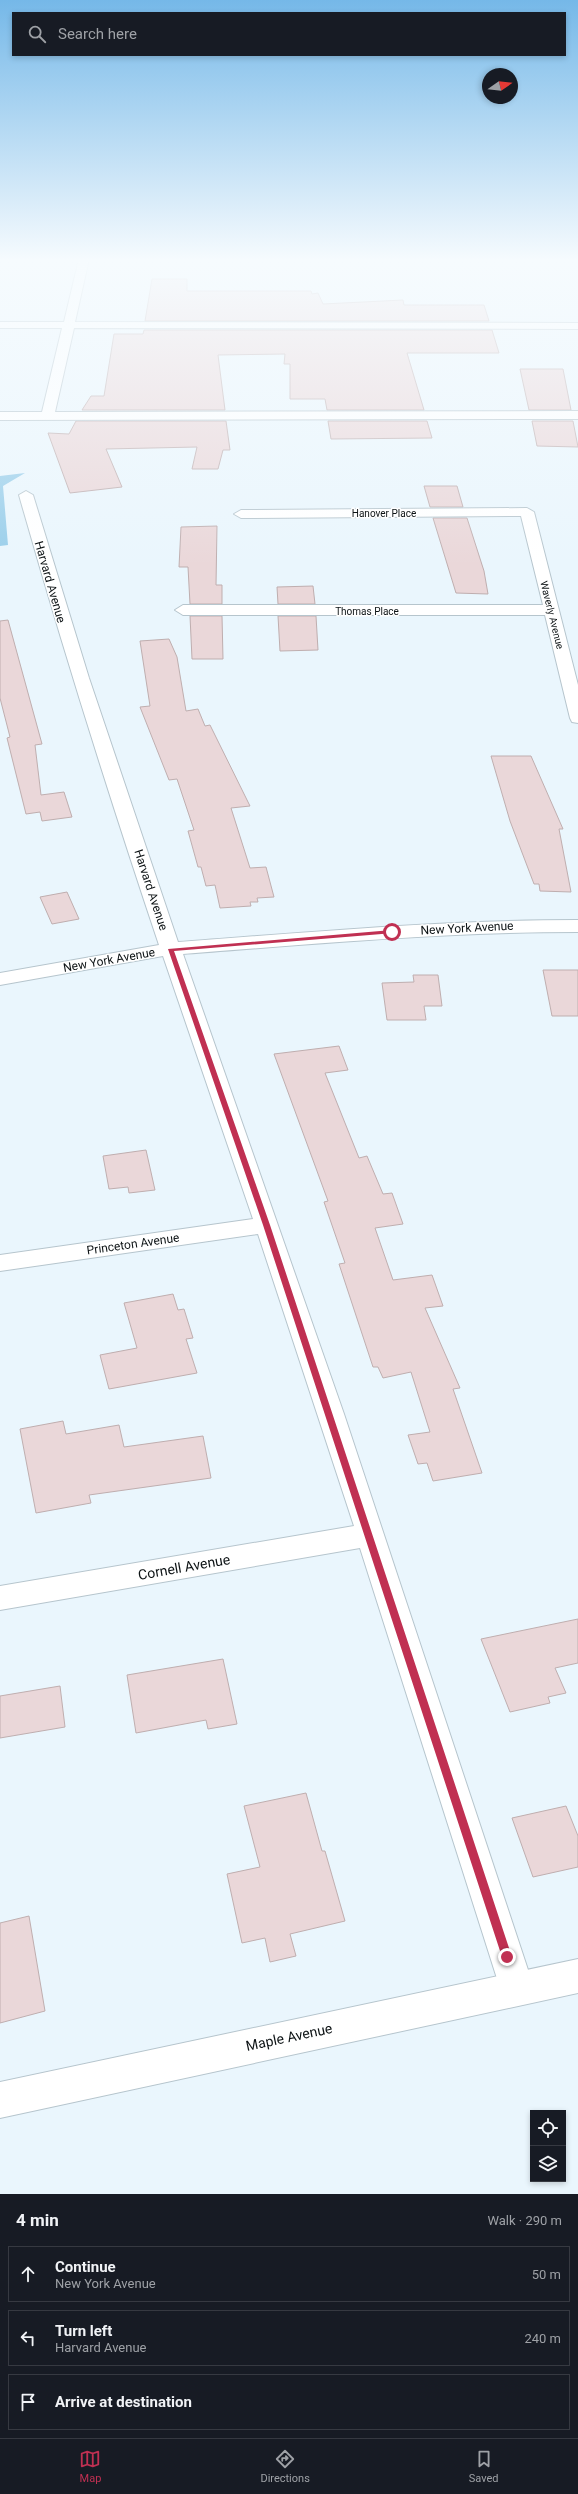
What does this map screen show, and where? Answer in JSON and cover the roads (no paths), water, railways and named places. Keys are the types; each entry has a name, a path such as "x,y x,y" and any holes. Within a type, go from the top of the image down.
{"street":[{"path":"48,415 61,361"},
{"path":"0,416 578,415"},
{"name":"Harvard Avenue","path":"26,496 58,612 171,949 267,1225 517,1988"},
{"name":"Hanover Place","path":"241,514 527,512"},
{"name":"Waverly Avenue","path":"527,512 578,718"},
{"name":"Thomas Place","path":"183,610 551,610"},
{"name":"New York Avenue","path":"0,979 171,949 392,932 513,926 578,926"},
{"name":"Princeton Avenue","path":"0,1263 267,1225"},
{"name":"Cornell Avenue","path":"0,1598 369,1536"},
{"name":"Maple Avenue","path":"0,2100 578,1976"}]}
